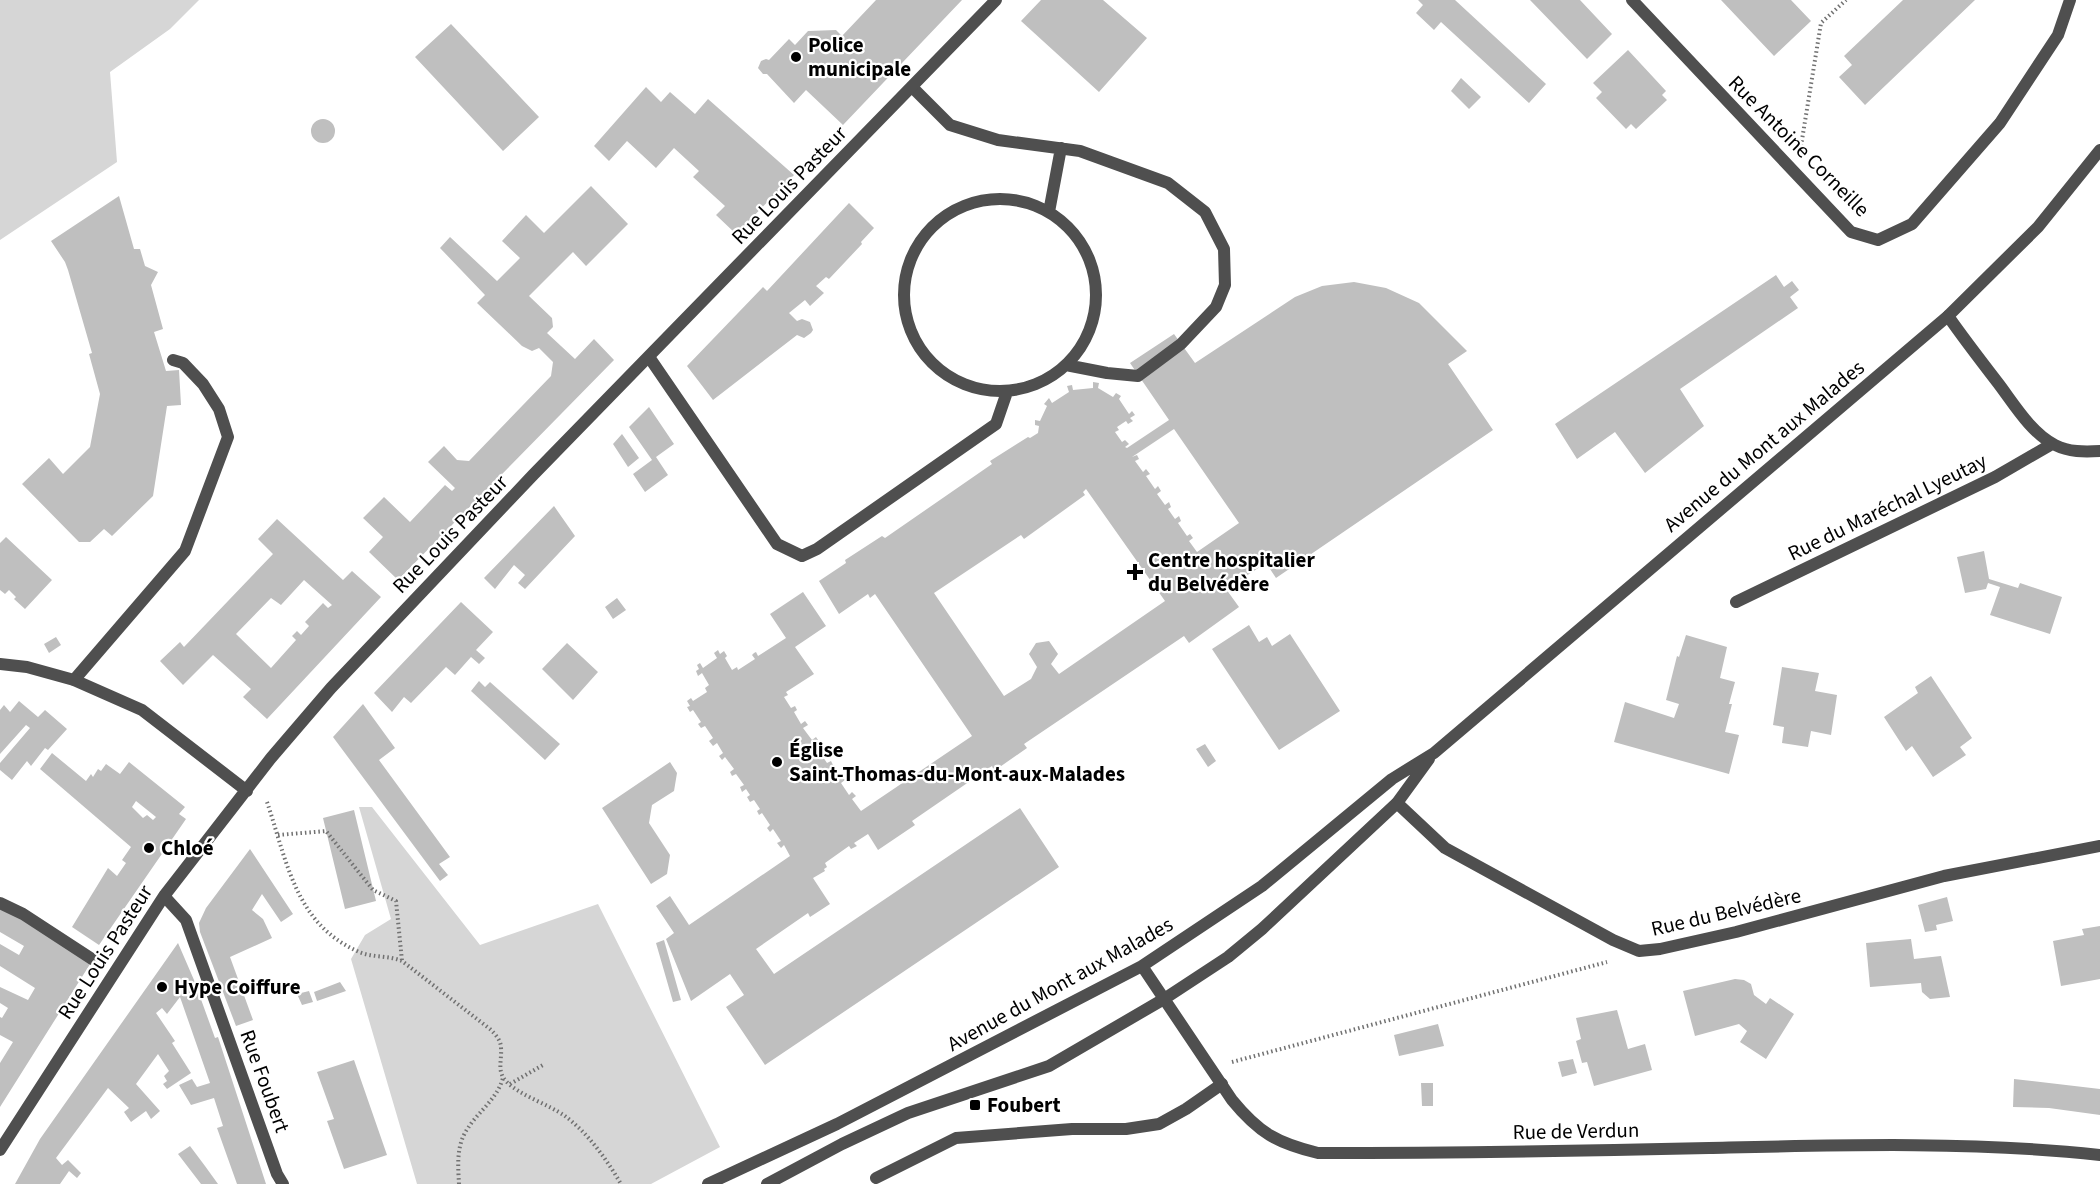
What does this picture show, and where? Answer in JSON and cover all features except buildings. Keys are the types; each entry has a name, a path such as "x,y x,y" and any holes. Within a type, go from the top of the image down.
{"street":[{"name":"Rue Louis Pasteur","path":"0,1150 164,896 258,776 331,688 996,0"},
{"name":"Rue Antoine Corneille","path":"1632,0 1851,232 1878,240 1912,224 2000,123 2058,34 2070,0"},
{"path":"912,87 950,125 998,140 1080,151 1168,183 1205,212 1224,249 1225,285 1216,307 1181,344 1138,376 1066,365"},
{"path":"1049,212 1062,148"},
{"name":"Avenue du Mont aux Malades","path":"708,1184 837,1124 1142,966 1262,886 1392,779 1434,753 1947,316 2038,227 2100,150"},
{"path":"985,200 1018,201 1049,212 1072,231 1088,256 1095,285 1094,314 1084,342 1066,365 1040,383 1007,392 975,388 945,375 922,352 907,322 903,290 910,258 928,230 954,210 985,200"},
{"path":"1947,316 2037,432 2052,444 2067,450 2100,451"},
{"path":"649,357 777,544 802,556 817,549 996,424 1007,392"},
{"path":"74,680 185,551 228,437 219,409 203,384 183,363 173,360"},
{"name":"Rue du Maréchal Lyeutay","path":"1737,602 1995,477 2052,444"},
{"path":"0,664 27,667 74,680 142,710 247,791"},
{"name":"Avenue du Mont aux Malades","path":"767,1184 842,1144 908,1113 1049,1066 1164,999 1228,957 1262,929 1397,803 1434,753"},
{"name":"Rue du Belvédère","path":"1397,803 1445,848 1613,940 1640,951 1736,932 1944,876 2100,846"},
{"name":"Rue Foubert","path":"164,896 186,920 283,1184"},
{"path":"0,903 22,914 92,959"},
{"name":"Rue de Verdun","path":"1142,966 1246,1117 1259,1128 1289,1146 1318,1153 1840,1145 2035,1148 2100,1155"},
{"path":"876,1178 956,1138 1072,1129 1126,1129 1159,1124 1186,1109 1222,1084"}],"path":[{"path":"1796,175 1821,23 1846,0"},
{"path":"258,776 304,906 316,923 332,937 361,953 391,956 402,961 490,1029 497,1036 502,1047 500,1069 503,1078 565,1117 603,1156 621,1184"},
{"path":"278,835 326,831 373,890 396,901 402,961"},
{"path":"1211,1067 1614,961"},
{"path":"510,1084 543,1065"},
{"path":"459,1184 458,1158 467,1129 500,1091 503,1078"}],"shaded area":[{"path":"0,0 199,0 170,29 110,72 117,162 0,240"},
{"path":"359,807 372,807 480,945 598,904 720,1147 651,1184 417,1184 351,959 365,935 391,919"}],"place":[{"name":"Police municipale","path":"796,57"},
{"name":"Centre hospitalier du Belvédère","path":"1135,572"},
{"name":"Église Saint-Thomas-du-Mont-aux-Malades","path":"777,762"},
{"name":"Chloé","path":"149,848"},
{"name":"Hype Coiffure","path":"162,987"},
{"name":"Foubert","path":"975,1105"}]}
